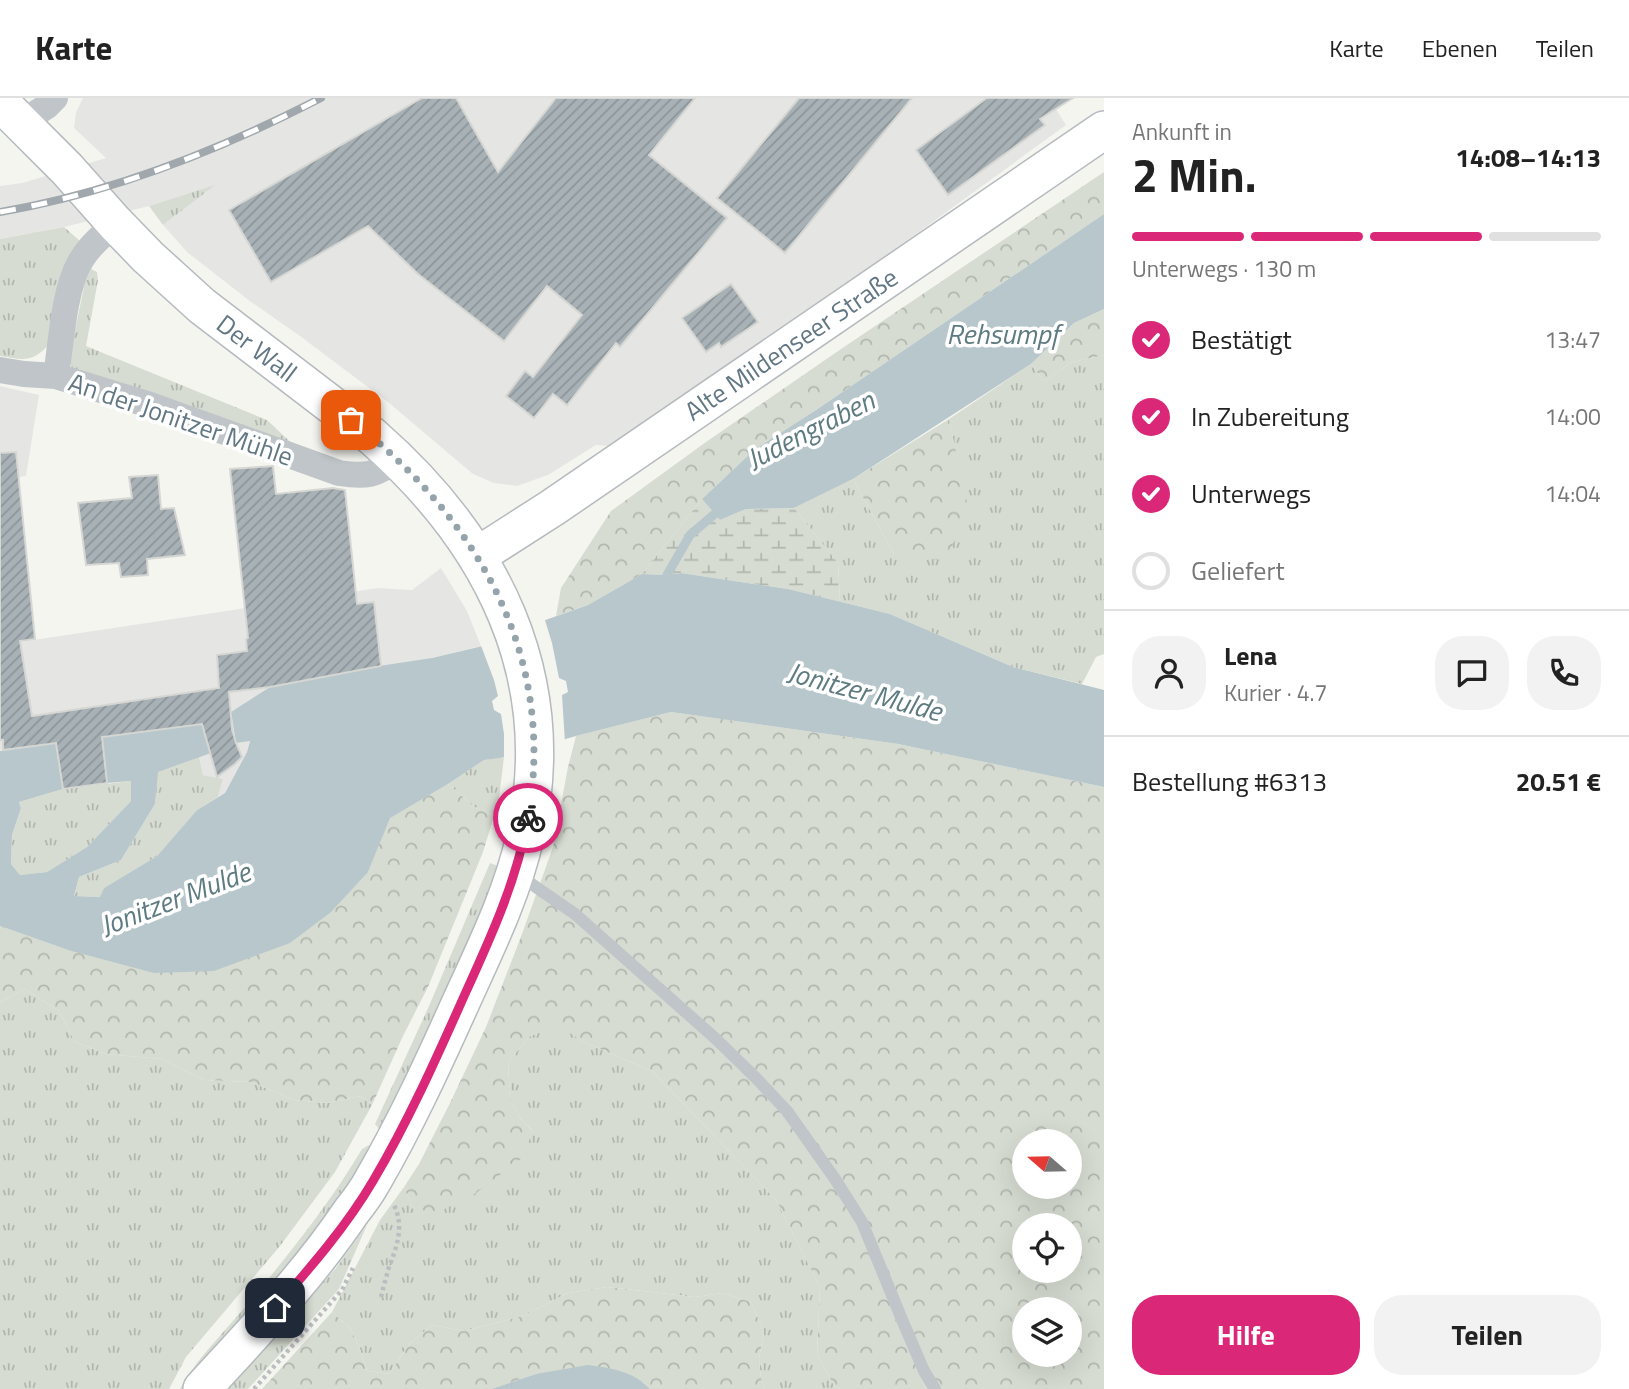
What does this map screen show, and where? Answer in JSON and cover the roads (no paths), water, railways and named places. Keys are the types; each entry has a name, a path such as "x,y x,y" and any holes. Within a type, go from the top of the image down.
{"main road":[{"name":"Der Wall","path":"11,118 66,169 148,257 202,306 362,428 397,458 437,501 477,556 501,601 519,651 532,706 535,763 533,792 516,871 492,934 407,1116 373,1182 324,1250 202,1389"},
{"name":"Alte Mildenseer Straße","path":"477,556 552,508 1104,130"}],"street":[{"path":"11,118 47,106 55,98"},
{"path":"55,376 74,275 86,253 115,223"},
{"name":"An der Jonitzer Mühle","path":"0,370 55,376 150,405 339,473 370,475 387,467 397,458"}],"lane":[{"path":"516,871 533,886 575,914 716,1039 787,1111 862,1222 924,1371 935,1389"}],"water":[{"name":"Rehsumpf","path":"1104,214 1104,309 1074,323 1031,364 853,479 794,508 746,509 720,520 702,499 754,450"},
{"name":"Jonitzer Mulde","path":"681,573 788,589 890,614 1013,667 1104,690 1104,787 898,744 671,712 484,760 390,818 368,872 331,912 290,943 214,971 154,973 68,950 0,926 0,751 56,743 63,789 19,802 21,808 12,835 11,864 20,875 47,872 87,847 131,801 131,781 107,783 102,737 223,721 225,748 158,772 155,804 121,860 79,877 74,896 100,897 104,888 157,856 197,810 225,793 250,741 236,743 231,712 270,687 432,658 491,644 534,624 588,605 642,574"},
{"path":"588,1365 629,1374 650,1389 491,1389 536,1374"}],"waterway":[{"name":"Judengraben","path":"664,586 667,575 690,535 724,506"}],"railway":[{"path":"0,212 83,193 165,167 244,135 321,98"}]}
